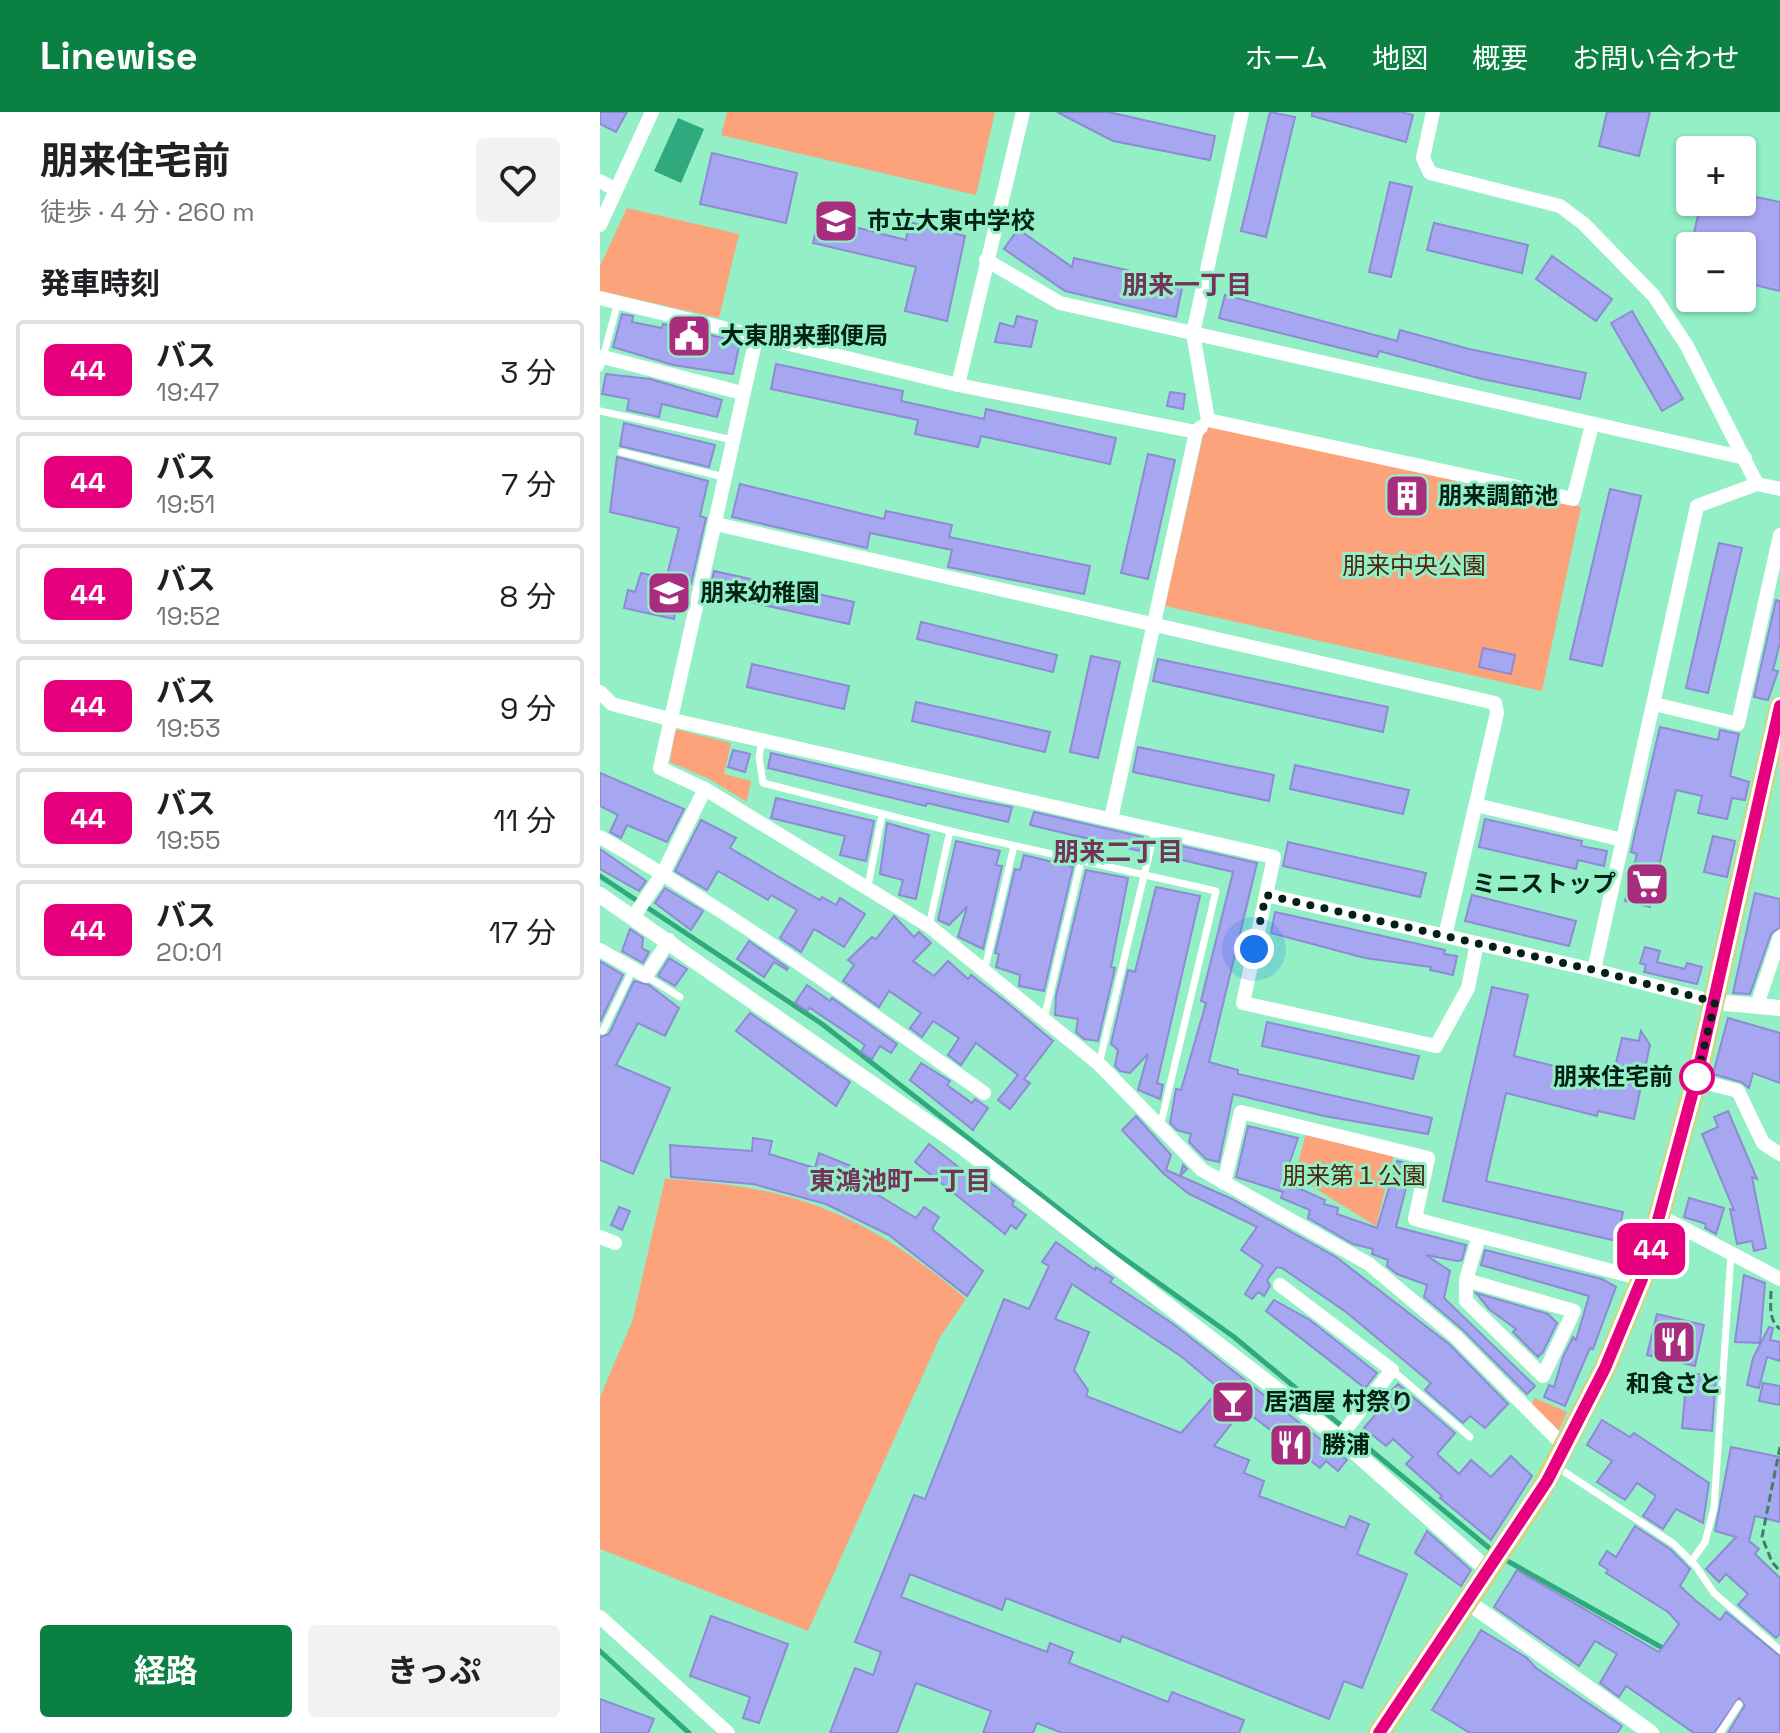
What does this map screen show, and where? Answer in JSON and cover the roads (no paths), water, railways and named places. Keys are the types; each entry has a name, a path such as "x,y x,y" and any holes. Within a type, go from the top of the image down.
{"main road":[{"path":"1379,1733 1496,1561 1561,1457 1605,1368 1642,1279 1662,1217 1715,1002 1780,707"}],"street":[{"path":"600,225 652,112"},
{"path":"958,385 1023,112"},
{"path":"1208,420 1193,333 1242,112"},
{"path":"1433,112 1423,158 1430,173 1560,206 1584,224 1654,296 1687,346 1757,484"},
{"path":"600,181 616,190"},
{"path":"986,260 1060,303 1745,458"},
{"path":"600,298 958,385 1196,432"},
{"path":"757,334 660,768 705,789 929,926 1099,1064 1202,1170 1369,1264 1456,1337 1561,1457"},
{"path":"602,362 742,393"},
{"path":"1208,420 1573,499 1592,425"},
{"path":"1111,819 1196,432 1208,420"},
{"path":"1594,970 1697,506 1757,484 1780,489"},
{"path":"716,524 1495,703 1497,713 1445,936"},
{"path":"1654,704 1738,724 1780,535"},
{"path":"600,692 612,704 673,720 1274,857 1243,1003 1436,1046 1468,988 1477,943"},
{"path":"636,914 663,873 705,789"},
{"path":"1476,805 1623,840"},
{"path":"600,837 663,873 780,950 984,1093"},
{"path":"600,895 636,914 960,1145 1496,1561"},
{"path":"1266,895 1594,970 1715,1002 1780,1008"},
{"path":"1757,1005 1780,937"},
{"path":"600,950 640,973 669,940"},
{"path":"1696,1080 1738,1091 1763,1143 1780,1154"},
{"path":"1224,1183 1241,1112 1428,1158 1415,1219 1642,1279"},
{"path":"1662,1217 1776,1277"},
{"path":"1466,1280 1574,1311 1543,1376 1466,1301 1466,1280 1479,1236"},
{"path":"600,1237 615,1243"},
{"path":"1280,1285 1392,1370 1340,1437"},
{"path":"1468,1602 1651,1733"},
{"path":"600,1617 728,1733"}],"lane":[{"path":"602,362 618,302"},
{"path":"600,411 733,440"},
{"path":"621,452 725,477"},
{"path":"762,740 759,757 763,783 882,815 1216,891 1160,1127"},
{"path":"868,886 882,815"},
{"path":"1099,1064 1155,830"},
{"path":"929,926 950,831"},
{"path":"984,973 1014,846"},
{"path":"1043,1020 1081,861"},
{"path":"603,1031 640,973 680,997"},
{"path":"1691,1562 1705,1542 1714,1508 1731,1254"},
{"path":"1392,1370 1470,1437"},
{"path":"1561,1457 1674,1544 1714,1593 1780,1650"},
{"path":"1720,1733 1739,1704"}],"waterway":[{"path":"600,876 822,1024 1104,1244 1234,1337 1494,1552"},
{"path":"1502,1558 1668,1651"},
{"path":"600,1651 689,1733"}],"place":[{"name":"市立大東中学校","path":"836,221"},
{"name":"大東朋来郵便局","path":"689,336"},
{"name":"朋来調節池","path":"1407,496"},
{"name":"朋来幼稚園","path":"669,593"},
{"name":"ミニストップ","path":"1647,884"},
{"name":"朋来住宅前","path":"1697,1077"},
{"name":"和食さと","path":"1674,1342"},
{"name":"居酒屋 村祭り","path":"1233,1402"},
{"name":"勝浦","path":"1291,1445"}],"district":[{"name":"朋来一丁目","path":"1187,285"},
{"name":"朋来二丁目","path":"1118,852"},
{"name":"東鴻池町一丁目","path":"900,1181"}],"park label":[{"name":"朋来中央公園","path":"1414,566"},
{"name":"朋来第１公園","path":"1354,1176"}]}
